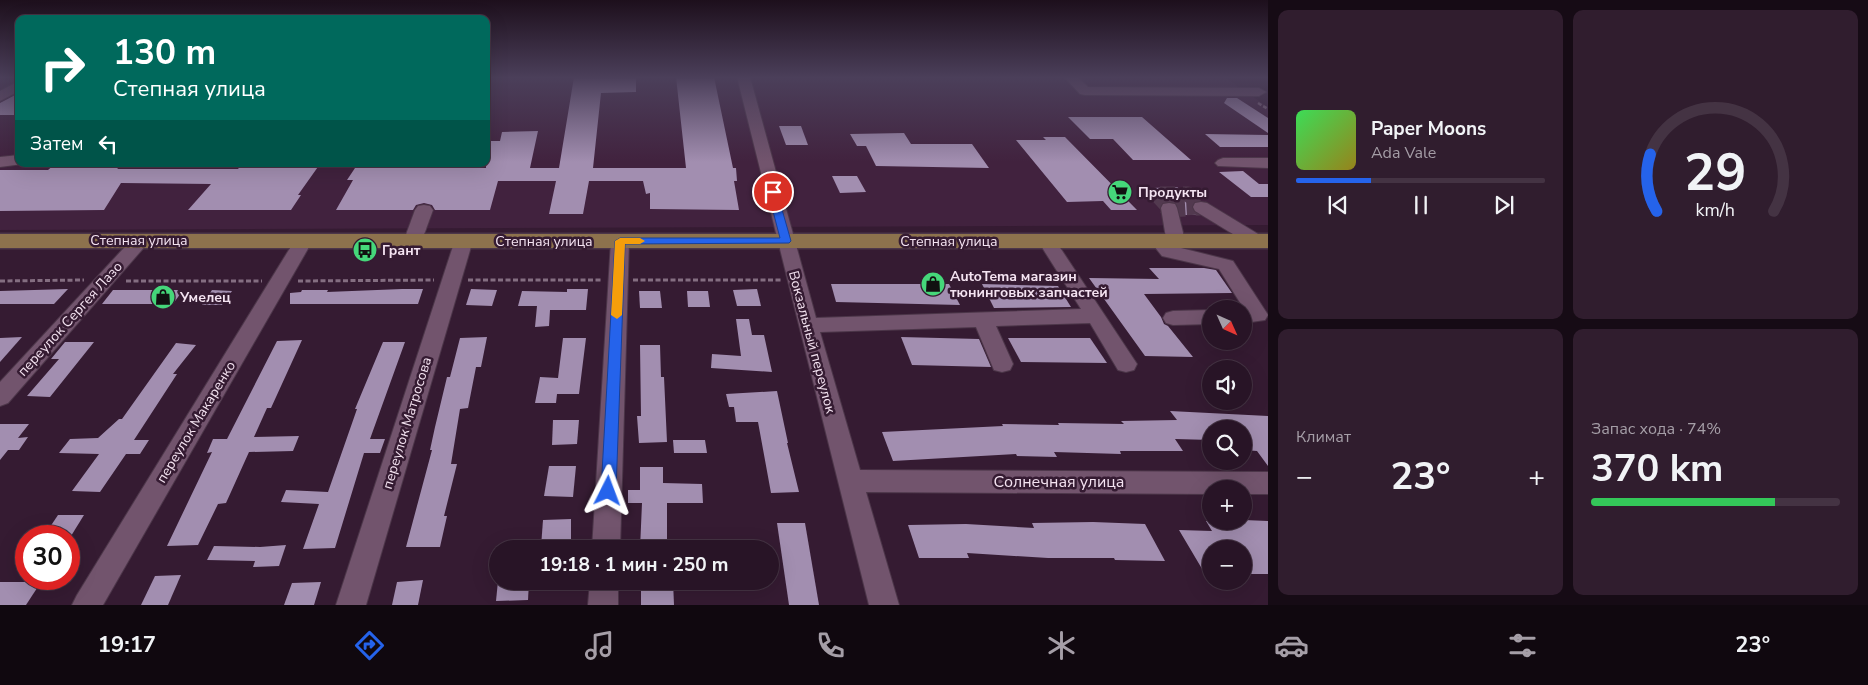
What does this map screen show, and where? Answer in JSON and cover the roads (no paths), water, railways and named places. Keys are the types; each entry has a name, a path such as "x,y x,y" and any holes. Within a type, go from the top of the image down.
{"main road":[{"name":"Степная улица","path":"0,241 1263,241"}],"street":[{"name":"Вокзальный переулок","path":"750,105 884,605"},
{"path":"0,162 15,160"},
{"path":"1223,163 1268,163"},
{"path":"1201,207 1263,241"},
{"path":"1169,208 1169,252 1226,264 1249,300"},
{"path":"413,240 424,210"},
{"name":"переулок Сергея Лазо","path":"0,397 141,240"},
{"name":"переулок Макаренко","path":"87,605 304,240"},
{"name":"переулок Матросова","path":"351,605 464,240"},
{"path":"606,540 620,241"},
{"path":"1047,241 1126,364"},
{"path":"1252,305 1258,315 1252,315"},
{"path":"808,325 1096,316"},
{"path":"1173,318 1202,317"},
{"path":"983,320 1002,364"},
{"name":"Солнечная улица","path":"850,481 1268,483"},
{"path":"603,605 604,590"}],"tunnel":[{"path":"1169,208 1156,194 1188,194 1200,206"},
{"path":"1169,208 1200,206"},
{"path":"1184,208 1200,206"}],"place":[{"name":"Продукты","path":"1120,192"},
{"name":"Грант","path":"365,250"},
{"name":"AutoTema магазин тюнинговых запчастей","path":"933,284"},
{"name":"Умелец","path":"163,297"}]}
